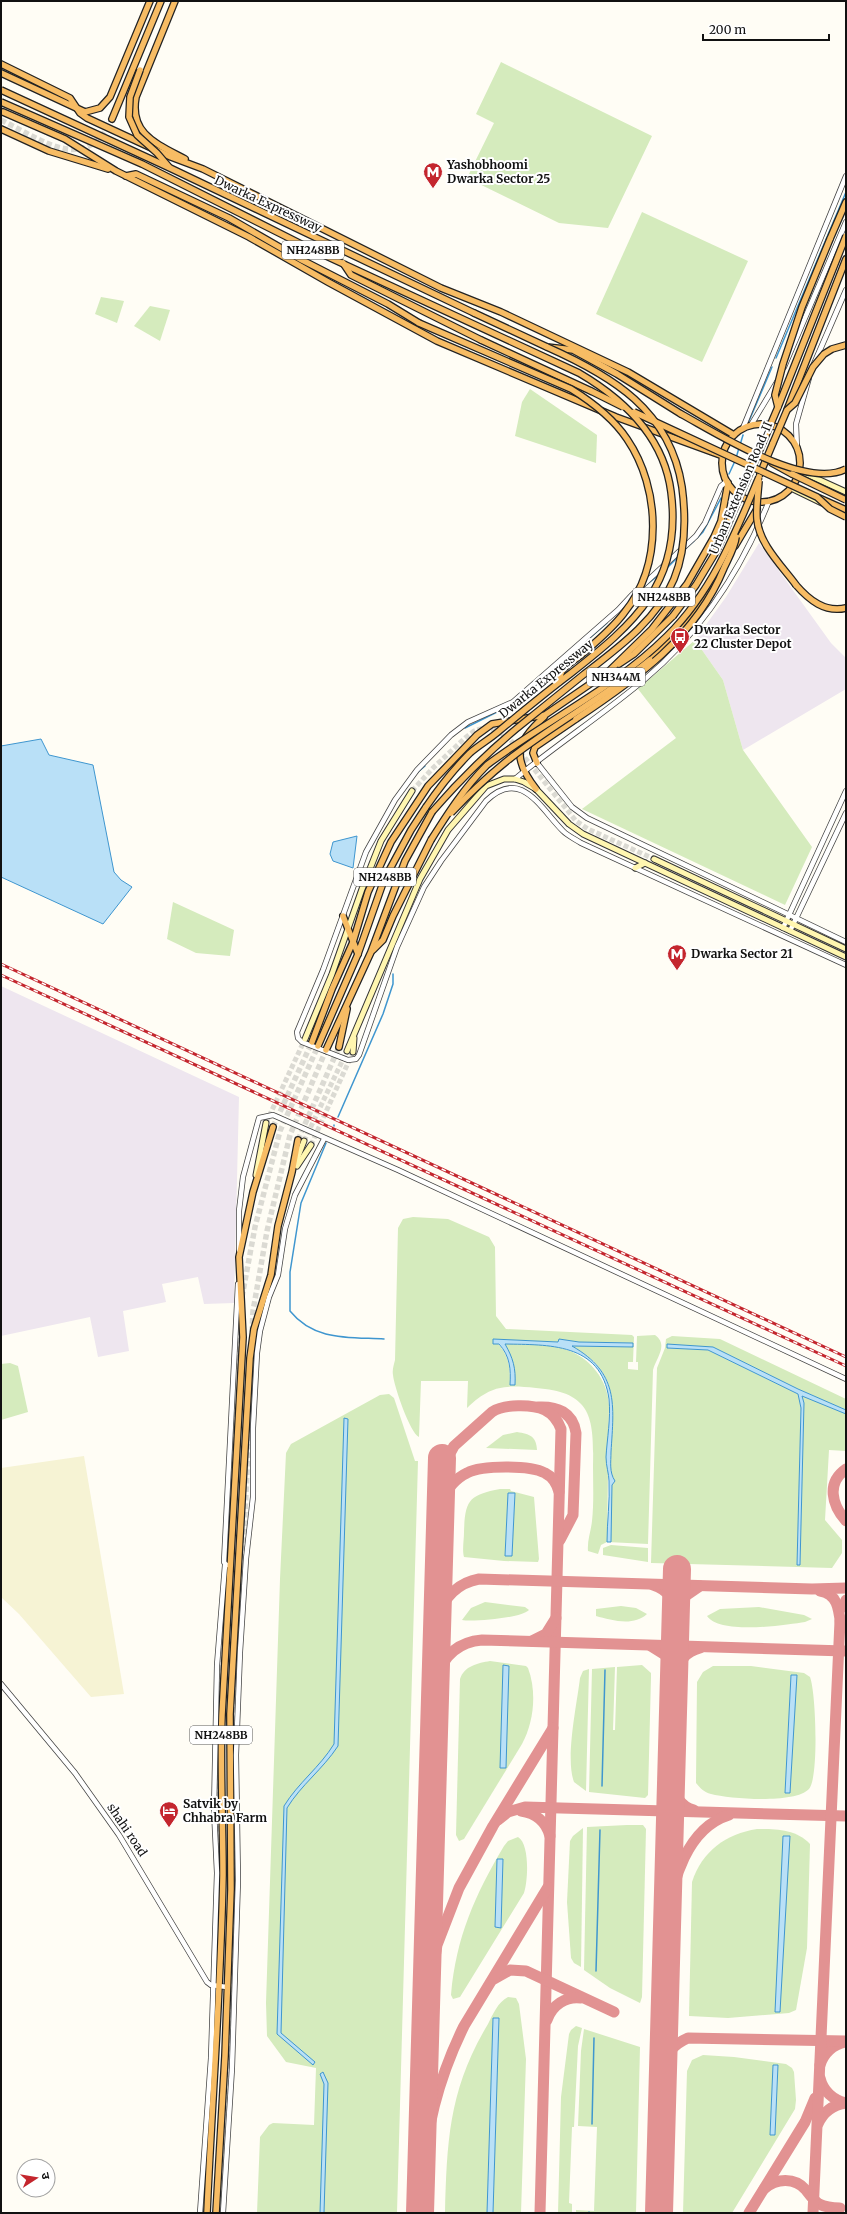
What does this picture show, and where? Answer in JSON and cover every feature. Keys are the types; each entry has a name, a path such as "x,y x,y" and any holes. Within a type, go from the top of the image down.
{"highway":[{"path":"1,73 85,112 92,112 106,104 150,1"},
{"path":"112,119 161,1"},
{"path":"175,1 136,97 135,119 145,136 203,169 441,288 501,312 628,372 734,436"},
{"path":"1,64 70,98 87,118 147,146 203,169"},
{"path":"140,70 130,97 129,117 137,135 157,153 170,168"},
{"name":"Dwarka Expressway","path":"1,90 590,366 610,378 648,413 668,443 676,461 684,498 684,537 679,564 674,579 653,614 628,639 480,760 432,812 404,861 371,952"},
{"name":"Dwarka Expressway","path":"1,102 142,164 309,248 470,324 547,357 597,383 637,417 658,447 670,482 673,519 667,562 655,590 634,619 471,753 440,787 411,830 384,880 358,954"},
{"path":"3,112 65,139 116,171 249,237 437,341 616,418 723,456"},
{"path":"1,129 49,151 116,171"},
{"path":"126,176 136,174 229,218 302,260 388,304 419,323 570,390 587,399 615,424 627,439 644,474 650,492 652,528 650,552 642,584 635,598 614,626 563,670 558,683"},
{"path":"778,407 775,395 783,364 804,301 846,202"},
{"name":"Urban Extension Road-II","path":"609,671 634,654 673,616 696,585 717,550 778,407 846,236"},
{"name":"Urban Extension Road-II","path":"371,952 383,940 393,916 431,840 443,820 470,782 487,766 528,734 607,684 667,637 704,591 737,531 787,410 846,259"},
{"name":"Dwarka Expressway","path":"343,263 350,275 457,329 846,510"},
{"path":"836,282 846,273"},
{"path":"787,410 795,403 813,367 824,354 832,349 846,345"},
{"name":"Dwarka Expressway","path":"547,346 573,350 596,362 681,414 770,462 846,500"},
{"path":"768,424 776,427 792,440 798,449 799,471 790,488 781,496 769,501 762,502 742,497 728,482 723,466 723,456 727,445 734,436 743,428 750,425 768,424"},
{"path":"770,462 821,474 839,472 846,469"},
{"path":"759,477 757,520 759,529 768,547 796,585 809,598 830,608 846,608"},
{"path":"536,789 523,772 520,750 528,734 545,715 609,671 652,629 687,584 721,521 728,482"},
{"path":"816,497 830,509 846,516"},
{"path":"443,820 492,773 611,690 650,660 675,636 702,602 762,502"},
{"path":"537,763 533,754 536,743 576,719 639,675 674,645 707,605 720,580 736,541 737,531"},
{"path":"312,1042 332,989 353,942 368,892 391,842 428,786 477,735 492,724 545,715"},
{"path":"528,734 536,743"},
{"path":"344,916 358,954"},
{"name":"NH248BB","path":"326,1050 371,952"},
{"name":"NH248BB","path":"318,1046 358,954"},
{"path":"332,989 339,995"},
{"path":"339,1047 349,999"},
{"path":"239,1257 253,1192 273,1127"},
{"path":"292,1172 298,1140"},
{"name":"NH248BB","path":"216,2213 225,2056 226,1987 231,1882 229,1761 234,1639 250,1358 257,1317 271,1275 278,1226 292,1172"},
{"name":"NH248BB","path":"208,2213 218,2041 215,1986 223,1876 220,1753 227,1565 243,1337 239,1257"}],"main road":[{"path":"799,471 846,492"},
{"path":"790,488 846,516"},
{"path":"350,1052 355,1031 387,953 420,879 448,830 486,786 497,781 515,779 536,789 569,824 583,834 846,958"},
{"path":"305,1039 349,929 362,889 381,841 412,791"},
{"path":"654,859 846,949"},
{"path":"635,868 645,863"},
{"path":"253,1192 266,1123"},
{"path":"292,1172 304,1141"},
{"path":"292,1172 311,1145"}],"street":[{"path":"743,428 846,176"},
{"path":"750,425 773,390 796,342 846,222"},
{"path":"798,449 796,424 814,361 846,290"},
{"path":"728,482 721,486 705,523 696,536 631,596 618,610 513,702 468,722 451,735 417,770 395,800 372,839 344,916 297,1032 298,1038 302,1042 348,1060 356,1059 359,1055 394,957 424,887 431,875 486,802 501,790 514,789 531,794 564,832 581,843 846,965"},
{"path":"515,779 645,679 690,634 728,584 750,544 769,501"},
{"path":"537,763 572,807 587,818 846,942"},
{"path":"783,928 846,791"},
{"path":"790,931 846,812"},
{"path":"387,953 394,957"},
{"path":"239,1257 239,1211 243,1177 259,1118 267,1115 278,1117 324,1139 398,1170 846,1379"},
{"path":"223,2213 232,2057 238,1880 236,1755 245,1566 253,1489 253,1428 257,1353 269,1297 278,1275 285,1229 295,1195 324,1139"},
{"name":"shahi road","path":"1,1684 90,1793 138,1865 199,1970 215,1986"},
{"path":"200,2213 215,1986 226,1987"}],"shaded area":[{"path":"759,543 831,643 846,658 846,689 743,750 723,680 695,640 726,597"},
{"path":"1,986 239,1097 234,1303 204,1304 198,1277 162,1284 166,1302 123,1311 129,1351 98,1357 90,1317 1,1336"},
{"path":"84,1456 124,1694 91,1697 19,1614 1,1597 1,1468"}],"green space":[{"path":"501,62 652,136 608,228 559,223 467,178 494,123 476,114"},
{"path":"642,212 748,261 702,362 596,314"},
{"path":"101,297 124,301 117,323 95,314"},
{"path":"150,306 170,310 160,341 134,326"},
{"path":"530,389 597,435 596,463 515,436 522,402"},
{"path":"695,640 723,680 743,750 812,847 785,905 582,809 676,738 638,689"},
{"path":"173,902 234,930 230,956 196,953 167,939"},
{"path":"413,1217 448,1219 489,1237 495,1247 496,1316 506,1329 632,1335 634,1337 633,1362 628,1362 628,1369 638,1370 638,1362 636,1362 637,1336 655,1335 659,1339 661,1347 653,1370 648,1544 607,1542 601,1545 598,1554 588,1551 593,1507 592,1434 590,1421 586,1410 579,1402 569,1395 536,1388 498,1388 483,1395 467,1408 468,1381 421,1381 419,1437 415,1434 403,1409 396,1389 393,1373 395,1360 398,1228 403,1219","holes":["493,1339 558,1342 559,1339 579,1342 633,1343 632,1347 571,1346 587,1356 598,1366 606,1378 610,1390 613,1419 611,1467 615,1481 612,1485 607,1541 609,1405 607,1391 601,1379 587,1361 577,1354 566,1350 542,1345 504,1344 508,1349 515,1385 510,1385 508,1360 502,1349"]},
{"path":"672,1336 720,1339 846,1399 846,1410 798,1389 713,1347 667,1348 708,1350 798,1394 801,1408 797,1565 800,1565 804,1403 801,1395 846,1414 846,1451 829,1450 825,1520 842,1540 842,1553 832,1568 651,1563 657,1368 665,1348 666,1339"},
{"path":"10,1363 18,1366 28,1412 1,1420 1,1364"},
{"path":"389,1394 394,1398 415,1461 418,1461 397,2213 257,2213 260,2137 269,2125 273,2123 314,2125 316,2068 286,2062 267,2036 266,2003 280,1579 286,1453 291,1444 380,1395"},
{"path":"517,1432 532,1436 537,1450 486,1448 503,1435"},
{"path":"510,1489 511,1491 534,1497 538,1562 504,1561 464,1557 463,1548 465,1521 468,1506 475,1497 490,1491","holes":["508,1493 515,1493 512,1556 505,1556"]},
{"path":"611,1545 648,1548 648,1562 603,1555 603,1548"},
{"path":"485,1602 525,1607 529,1610 525,1613 508,1617 486,1620 462,1620 471,1608"},
{"path":"621,1606 636,1608 647,1614 641,1618 629,1621 615,1621 596,1616 596,1609"},
{"path":"759,1607 804,1615 812,1619 805,1622 784,1625 739,1627 714,1622 707,1616 720,1609"},
{"path":"490,1661 526,1666 528,1668 533,1687 532,1717 522,1744 464,1839 459,1841 456,1835 460,1679 468,1668 476,1664"},
{"path":"642,1665 651,1673 648,1795 645,1798 589,1792 592,1669 615,1667 613,1730 615,1730 617,1667"},
{"path":"713,1666 751,1666 804,1673 810,1677 814,1699 816,1734 814,1769 812,1782 809,1789 802,1794 790,1797 747,1799 720,1796 704,1791 699,1787 696,1783 697,1682 703,1672","holes":["791,1675 797,1675 785,1793"]},
{"path":"589,1669 586,1791 574,1782 571,1746 580,1678 583,1671"},
{"path":"643,1825 646,1829 642,1997 640,2003 610,1988 584,1970 587,1827"},
{"path":"583,1828 581,1967 574,1963 571,1958 567,1902 570,1841 573,1836"},
{"path":"757,1829 785,1831 798,1835 810,1844 807,1948 796,2010 789,2013 728,2018 689,2016 692,1882 696,1871 709,1853 725,1840 746,1831"},
{"path":"518,1837 525,1847 527,1872 524,1893 460,1997 453,1999 451,1995 457,1954 468,1917 484,1882 508,1841","holes":["498,1859 503,1860 501,1928 495,1927"]},
{"path":"508,1997 516,1998 519,2004 526,2059 521,2213 493,2213 499,2018 493,2018 487,2213 445,2213 449,2138 458,2093 465,2071 475,2048 496,2009 504,1999"},
{"path":"576,2026 582,2028 578,2046 574,2127 572,2127 569,2203 572,2204 572,2213 558,2213 561,2097 569,2034"},
{"path":"584,2029 640,2047 636,2213 576,2213 576,2210 594,2211 597,2127 578,2126 581,2051"},
{"path":"703,2055 734,2057 786,2064 792,2068 794,2072 796,2100 795,2109 732,2213 683,2213 687,2071 692,2060","holes":["773,2065 778,2066 775,2135 770,2135"]}],"water":[{"path":"41,739 49,755 93,765 114,872 121,880 132,887 103,924 1,877 1,746"},
{"path":"357,836 353,868 333,861 330,854 333,842"},
{"path":"493,1339 558,1342 559,1339 579,1342 633,1343 633,1347 572,1346 587,1356 598,1367 606,1379 610,1391 613,1419 611,1467 615,1481 612,1485 611,1542 607,1542 609,1478 606,1457 609,1399 604,1380 595,1366 584,1357 570,1350 538,1345 505,1344 512,1359 515,1373 515,1385 510,1385 510,1368 508,1358 499,1344 493,1344"},
{"path":"667,1344 713,1347 798,1389 846,1410 846,1414 802,1396 804,1403 800,1565 797,1565 801,1408 798,1394 708,1350 667,1348"},
{"path":"344,1418 348,1419 338,1746 287,1808 281,2033 315,2062 313,2065 277,2034 284,1806 334,1744"},
{"path":"508,1493 515,1493 512,1556 505,1556"},
{"path":"503,1665 509,1666 506,1768 500,1768"},
{"path":"791,1675 797,1675 790,1793 785,1793"},
{"path":"783,1836 790,1836 780,2012 775,2012"},
{"path":"497,1859 503,1859 501,1928 495,1927"},
{"path":"493,2018 499,2018 493,2213 487,2213"},
{"path":"773,2065 778,2065 775,2135 770,2135"},
{"path":"323,2072 328,2083 324,2213 320,2213 324,2084 320,2074"}],"waterway":[{"path":"776,358 846,192"},
{"path":"749,421 772,367"},
{"path":"740,445 743,435"},
{"path":"736,458 739,448"},
{"path":"729,474 735,461"},
{"path":"697,538 703,532 721,498"},
{"path":"684,550 694,541"},
{"path":"666,569 679,556"},
{"path":"646,585 659,575"},
{"path":"515,703 607,623"},
{"path":"465,728 501,710"},
{"path":"418,772 425,766"},
{"path":"338,1117 383,1014 393,984 393,974"},
{"path":"326,1143 301,1203 290,1272 290,1311 299,1321 321,1333 333,1336 384,1339"},
{"path":"602,1786 605,1670"},
{"path":"596,1971 600,1830"},
{"path":"592,2124 594,2038"}],"taxiway":[{"path":"442,1468 454,1446 497,1409 511,1406 539,1408 545,1410 553,1416 561,1429 540,2213"},
{"path":"538,1407 558,1409 568,1415 576,1433 573,1515 560,1540"},
{"path":"441,1502 451,1485 462,1475 474,1470 494,1467 518,1467 538,1470 545,1473 554,1481 559,1492"},
{"path":"846,1469 836,1481 833,1494 837,1508 846,1521"},
{"path":"437,1617 444,1603 453,1592 464,1584 479,1579 812,1589 846,1588"},
{"path":"653,1585 659,1587 667,1593 673,1601 677,1617"},
{"path":"677,1614 684,1597 700,1586"},
{"path":"820,1591 831,1596 837,1605 841,1628"},
{"path":"844,1607 846,1600"},
{"path":"532,1641 546,1634 556,1618"},
{"path":"813,2213 840,1621"},
{"path":"437,1677 444,1662 454,1651 466,1644 482,1640 845,1651"},
{"path":"651,1646 667,1656 675,1676"},
{"path":"675,1676 678,1666 683,1658 690,1652 700,1648"},
{"path":"427,2008 437,1945 459,1888 493,1826 553,1728"},
{"path":"672,1777 677,1798 684,1805 694,1810"},
{"path":"498,1820 508,1812 525,1807 846,1816"},
{"path":"521,1811 531,1814 543,1822 550,1836"},
{"path":"668,1919 673,1889 678,1873 692,1844 702,1831 714,1822 729,1815"},
{"path":"421,2190 426,2147 434,2106 455,2046 464,2026 548,1887"},
{"path":"494,1979 510,1970 526,1971 614,2012"},
{"path":"547,2020 552,2010 560,2003 570,1998 581,1998"},
{"path":"663,2071 668,2055 674,2047 688,2038 846,2041"},
{"path":"820,2065 830,2050 845,2042"},
{"path":"820,2078 821,2083 829,2094 837,2100 846,2103"},
{"path":"749,2213 805,2122 815,2098"},
{"path":"818,2124 829,2110 837,2105 846,2103"},
{"path":"764,2189 769,2185 780,2181 791,2181 802,2186 819,2204 840,2208"}],"runway":[{"path":"420,2213 442,1458"},
{"path":"659,2213 677,1569"}],"tunnel":[{"path":"1,120 47,143 61,148 76,149 89,146 101,136 112,119"},
{"path":"412,791 433,768 465,738 474,731 486,727 509,738 576,821 588,829 654,859"},
{"path":"266,1123 305,1039"},
{"path":"273,1127 312,1042"},
{"path":"242,1297 255,1227 280,1131 318,1046"},
{"path":"298,1140 339,1047"},
{"path":"252,1332 253,1311 267,1231 290,1135 326,1050"},
{"path":"304,1141 347,1051"},
{"path":"311,1145 353,1052"},
{"path":"239,1369 240,1318"},
{"path":"227,1553 237,1404"},
{"path":"233,1772 249,1429"},
{"path":"218,1696 223,1617"},
{"path":"217,1775 219,1861 218,1948"},
{"path":"221,2213 236,1861 233,1800"}],"railway":[{"path":"1,964 846,1357"},
{"path":"1,975 846,1366"}],"place":[{"name":"Yashobhoomi Dwarka Sector 25","path":"433,189"},
{"name":"Dwarka Sector 22 Cluster Depot","path":"680,654"},
{"name":"Dwarka Sector 21","path":"677,971"},
{"name":"Satvik by Chhabra Farm","path":"169,1828"}]}
